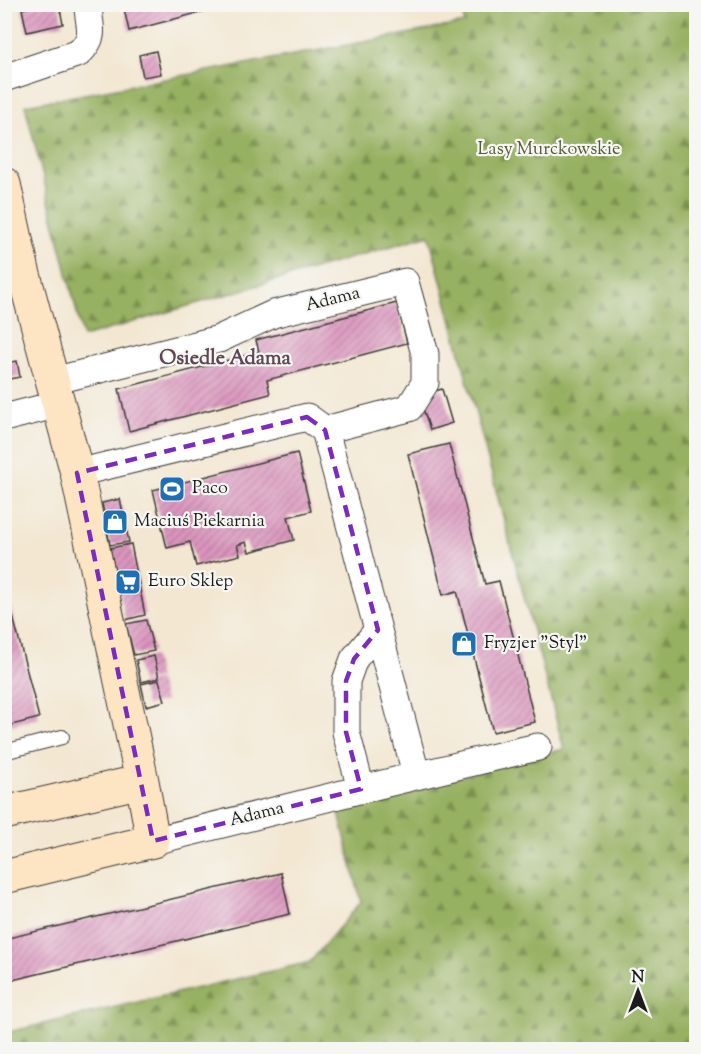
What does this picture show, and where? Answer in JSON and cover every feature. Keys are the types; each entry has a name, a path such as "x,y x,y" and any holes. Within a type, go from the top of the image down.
{"street":[{"path":"4,78 79,53 88,44 92,30 88,4"},
{"path":"4,184 15,273 56,392 77,473 153,841"},
{"name":"Adama","path":"4,418 56,392 219,339 273,314 405,282 425,354 424,383 409,408 326,430"},
{"path":"77,473 307,417 326,430 416,774"},
{"path":"361,789 346,732 346,681 354,659 378,630"},
{"name":"Adama","path":"4,877 416,774 537,747"},
{"path":"4,813 142,781"}],"lane":[{"path":"4,752 62,737"}],"highlighted area":[{"path":"307,417 325,430 378,630 354,659 346,681 346,732 361,789 153,841 77,473"}],"green space":[{"name":"Lasy Murckowskie","path":"460,5 696,5 696,1049 5,1050 4,1033 310,962 361,902 338,809 564,749 429,235 83,337 25,105 465,23"}],"building":[{"path":"44,4 59,4 63,24 27,32 22,9"},
{"path":"123,4 228,4 228,5 129,31"},
{"path":"156,51 161,74 143,77 139,55"},
{"path":"397,303 407,343 267,380 270,394 129,431 119,389 259,352 256,340"},
{"path":"17,361 20,377 4,380 4,363"},
{"path":"442,389 452,423 430,430 419,396"},
{"path":"449,444 485,584 499,581 535,722 493,732 457,591 443,595 408,454"},
{"path":"297,453 311,511 288,517 294,540 249,552 246,542 237,545 240,555 196,566 190,542 167,548 153,490"},
{"name":"Maciuś Piekarnia","path":"120,499 129,542 110,545 102,503"},
{"name":"Euro Sklep","path":"131,544 145,615 125,620 110,548"},
{"path":"4,586 39,718 4,727"},
{"path":"146,620 154,651 134,655 126,624"},
{"path":"154,656 159,678 141,682 136,660"},
{"path":"159,680 165,701 146,706 141,684"},
{"path":"281,873 290,914 8,981 4,968 4,939"}],"place":[{"name":"Paco","path":"172,489"},
{"name":"Maciuś Piekarnia","path":"115,522"},
{"name":"Euro Sklep","path":"128,582"},
{"name":"Fryzjer \"Styl\"","path":"464,644"}],"district":[{"name":"Osiedle Adama","path":"225,359"}]}
